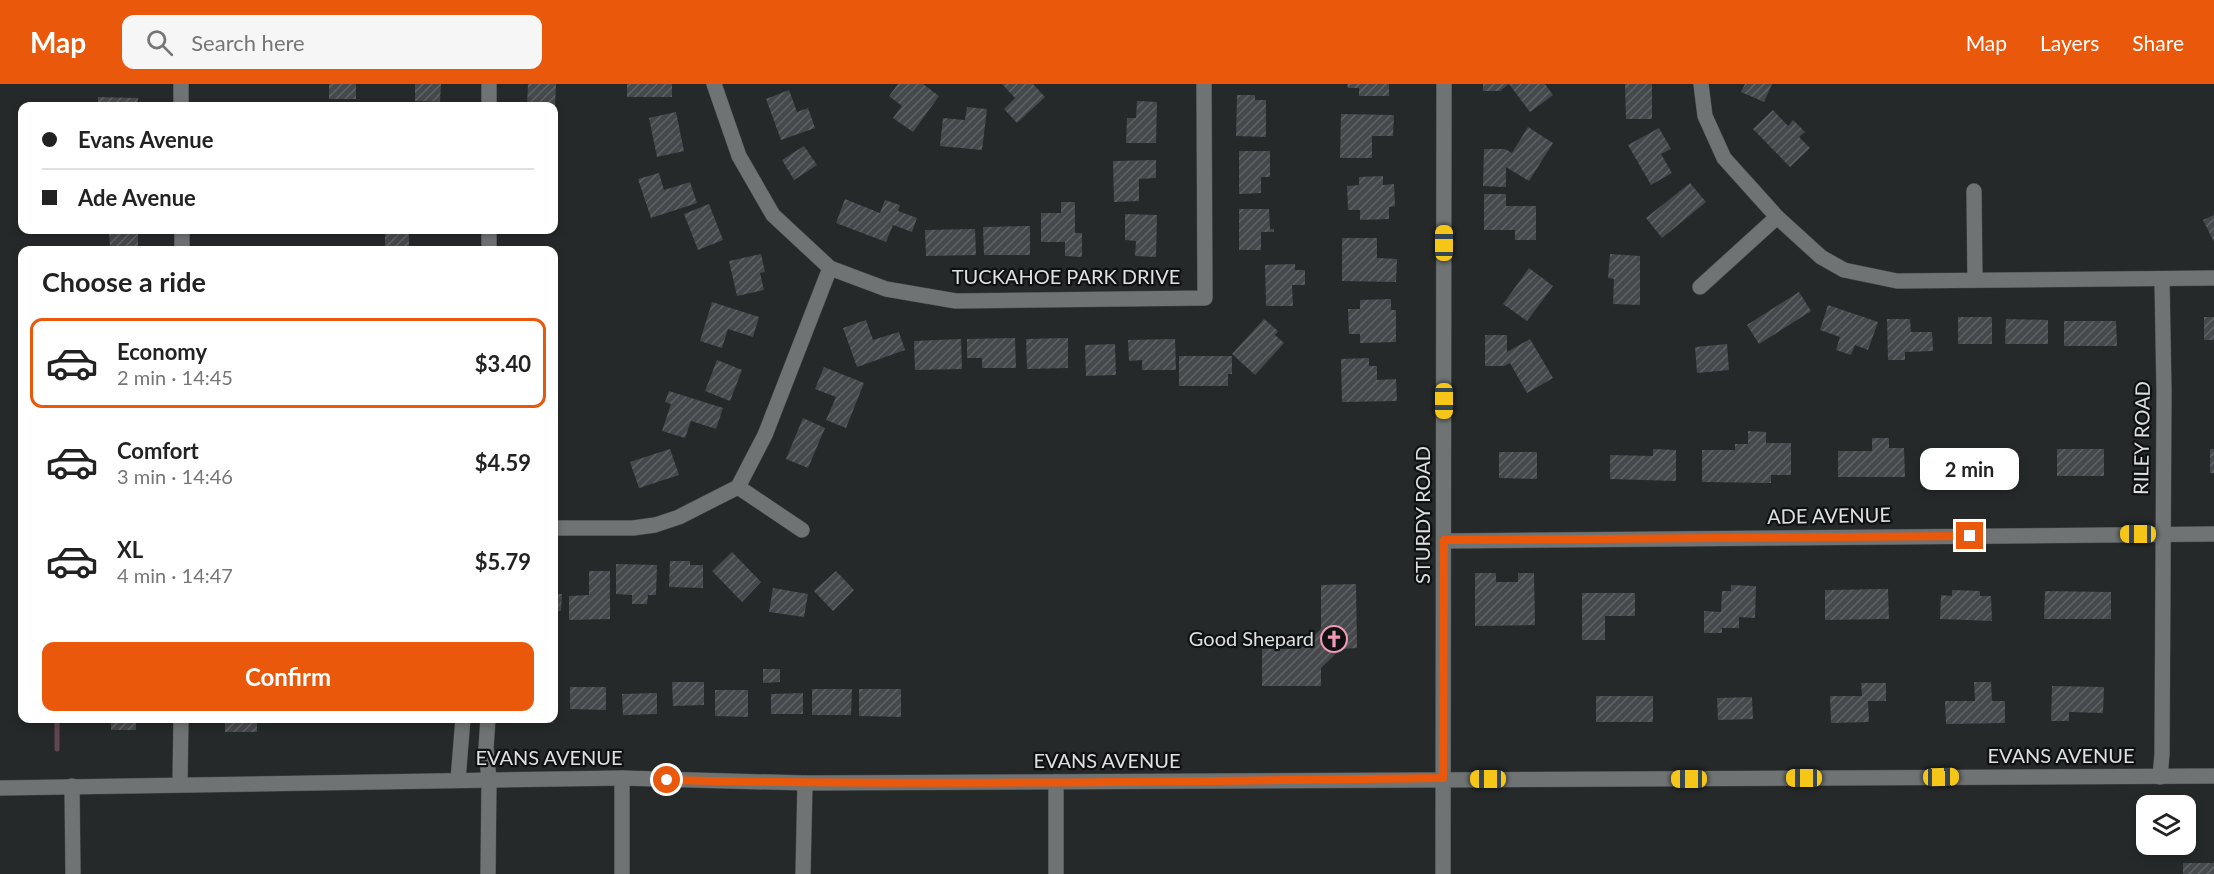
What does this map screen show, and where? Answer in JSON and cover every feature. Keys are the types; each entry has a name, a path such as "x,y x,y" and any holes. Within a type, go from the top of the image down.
{"street":[{"path":"181,84 181,102"},
{"path":"489,84 489,102"},
{"name":"TUCKAHOE PARK DRIVE","path":"714,84 739,156 773,215 830,268 886,289 956,301 1205,298 1204,84"},
{"name":"STURDY ROAD","path":"1443,874 1444,84"},
{"path":"1701,84 1705,116 1724,158 1777,218 1821,257 1844,270 1897,280 2214,278"},
{"path":"1974,191 1975,280"},
{"path":"1700,287 1777,218"},
{"path":"558,528 633,528 655,525 680,517 738,487 765,435 830,268"},
{"name":"RILEY ROAD","path":"2160,777 2164,392 2162,279"},
{"path":"738,487 802,530"},
{"name":"ADE AVENUE","path":"1444,540 2214,534"},
{"path":"180,784 181,723"},
{"path":"458,780 463,723"},
{"path":"488,723 488,874"},
{"name":"EVANS AVENUE","path":"0,788 622,778 805,783 1443,778 1644,780 2214,776"},
{"path":"622,778 622,874"},
{"path":"1056,782 1056,874"},
{"path":"803,874 805,783"},
{"path":"72,786 73,874"}],"building":[{"path":"329,84 356,84 356,99 329,99"},
{"path":"415,84 441,84 440,102 415,101"},
{"path":"528,84 556,84 555,102 527,102"},
{"path":"627,84 672,84 672,97 627,97"},
{"path":"898,84 923,84 939,96 913,132 893,118 902,106 889,96"},
{"path":"1002,84 1033,84 1045,97 1017,123 1004,109 1015,98"},
{"path":"1347,84 1389,84 1389,96 1359,96 1359,88 1348,88"},
{"path":"1483,84 1509,84 1500,91 1483,91"},
{"path":"1509,84 1545,84 1553,95 1530,112"},
{"path":"1625,84 1652,84 1652,119 1626,119"},
{"path":"1745,84 1772,84 1764,102 1741,92"},
{"path":"789,90 797,112 808,108 815,128 781,140 766,99"},
{"path":"1237,95 1255,95 1255,100 1266,100 1266,137 1236,136"},
{"path":"98,97 138,98 138,102 98,102"},
{"path":"1137,101 1157,102 1156,143 1126,143 1127,118 1136,118"},
{"path":"967,107 987,109 982,150 940,146 943,118 965,120"},
{"path":"1773,110 1788,126 1793,120 1805,132 1799,137 1810,148 1790,167 1753,129"},
{"path":"676,112 684,151 657,157 649,118"},
{"path":"1341,114 1394,115 1393,136 1372,136 1372,158 1340,158"},
{"path":"1528,127 1553,143 1529,181 1506,167 1506,187 1483,186 1484,149 1505,149 1512,153"},
{"path":"1659,128 1671,149 1661,154 1672,173 1651,185 1628,145"},
{"path":"804,146 817,165 794,180 782,160"},
{"path":"1239,151 1270,151 1270,177 1261,177 1261,193 1239,194"},
{"path":"1156,160 1156,178 1139,179 1139,201 1114,202 1113,161"},
{"path":"659,173 664,190 690,182 697,203 651,218 638,179"},
{"path":"1383,176 1383,185 1394,184 1395,206 1389,207 1389,219 1360,220 1360,210 1348,210 1347,186 1359,185 1359,177"},
{"path":"1690,183 1706,202 1662,238 1646,218"},
{"path":"1484,194 1506,194 1506,206 1536,206 1536,240 1515,240 1515,230 1484,230"},
{"path":"845,199 880,213 885,200 900,205 898,211 917,218 912,232 893,225 886,242 836,223"},
{"path":"1061,202 1075,202 1075,233 1082,233 1082,257 1065,256 1065,242 1041,242 1041,213 1061,213"},
{"path":"709,204 723,240 698,250 684,214"},
{"path":"1239,209 1269,209 1270,229 1274,229 1274,232 1261,232 1261,250 1239,250"},
{"path":"1125,214 1157,215 1156,257 1135,256 1136,241 1125,240"},
{"path":"2214,215 2214,242 2203,220"},
{"path":"1030,226 1030,255 984,255 983,227"},
{"path":"975,229 976,255 926,256 925,230"},
{"path":"109,234 138,234 138,246 110,246"},
{"path":"385,234 409,234 409,246 385,246"},
{"path":"1342,238 1377,238 1377,258 1397,259 1396,282 1342,281"},
{"path":"761,254 765,272 760,273 764,290 737,296 729,261"},
{"path":"1610,254 1640,256 1640,305 1613,304 1614,279 1608,278"},
{"path":"1295,264 1295,270 1305,270 1305,285 1292,285 1293,306 1266,306 1265,265"},
{"path":"1529,268 1553,286 1527,321 1503,304"},
{"path":"1799,292 1811,311 1759,344 1747,325"},
{"path":"1391,299 1391,310 1396,310 1396,342 1360,343 1360,334 1349,334 1348,309 1360,309 1360,300"},
{"path":"712,302 759,317 753,337 728,329 722,348 700,341"},
{"path":"1828,305 1878,322 1868,350 1855,345 1851,355 1836,350 1840,337 1820,330"},
{"path":"1958,317 1992,317 1992,344 1958,344"},
{"path":"2204,317 2214,317 2214,340 2204,340"},
{"path":"1264,319 1278,331 1275,335 1284,343 1255,375 1232,354"},
{"path":"1887,319 1910,319 1911,332 1932,332 1933,351 1905,352 1905,360 1888,360"},
{"path":"2006,319 2048,320 2048,344 2005,344"},
{"path":"866,320 873,340 899,332 905,350 857,367 843,328"},
{"path":"2064,321 2116,321 2117,346 2064,346"},
{"path":"1485,335 1507,335 1507,352 1530,339 1553,378 1527,393 1510,363 1504,366 1485,366"},
{"path":"1015,338 1016,368 982,368 982,358 967,358 967,339"},
{"path":"1068,338 1068,368 1027,369 1026,339"},
{"path":"961,339 962,369 915,370 914,341"},
{"path":"1175,339 1176,370 1142,370 1142,360 1129,361 1128,340"},
{"path":"1115,344 1116,375 1086,376 1085,345"},
{"path":"1727,344 1729,370 1697,373 1695,347"},
{"path":"1179,356 1232,356 1232,374 1228,374 1228,386 1179,386"},
{"path":"1369,358 1369,366 1377,366 1377,380 1396,379 1397,401 1342,402 1341,359"},
{"path":"717,360 742,370 730,401 705,391"},
{"path":"824,367 864,383 846,428 826,420 836,397 815,389"},
{"path":"669,391 723,408 716,429 691,421 685,438 662,431 671,404 665,402"},
{"path":"803,418 825,428 808,468 786,459"},
{"path":"1748,431 1766,432 1766,443 1791,443 1791,475 1771,475 1771,483 1702,482 1702,450 1735,450 1735,444 1748,444"},
{"path":"1872,438 1889,438 1889,448 1904,448 1905,477 1838,477 1838,451 1872,451"},
{"path":"670,449 679,475 639,488 630,462"},
{"path":"1653,449 1676,450 1676,481 1610,479 1610,455 1653,456"},
{"path":"2057,449 2104,449 2104,476 2057,476"},
{"path":"2210,449 2214,449 2214,473 2210,473"},
{"path":"1952,450 1984,450 1984,477 1952,477"},
{"path":"1499,452 1537,452 1537,479 1499,478"},
{"path":"732,552 761,582 742,602 712,571"},
{"path":"670,561 690,561 690,565 703,565 703,588 669,587"},
{"path":"616,564 657,565 656,595 648,595 647,604 632,604 632,595 616,594"},
{"path":"589,571 610,571 610,619 569,620 569,596 589,595"},
{"path":"836,571 854,590 833,611 814,591"},
{"path":"1475,573 1496,573 1496,582 1518,582 1518,573 1534,573 1535,625 1475,626"},
{"name":"Good Shepard","path":"1356,584 1357,648 1341,649 1321,668 1321,686 1262,686 1262,649 1300,649 1321,629 1321,585"},
{"path":"1731,585 1756,586 1755,618 1739,617 1739,628 1722,628 1722,633 1704,633 1704,611 1721,612 1722,591 1731,591"},
{"path":"773,588 808,594 804,617 769,612"},
{"path":"1888,589 1889,619 1825,620 1825,590"},
{"path":"1952,590 1980,591 1980,596 1991,596 1992,621 1940,619 1941,595 1952,596"},
{"path":"2045,591 2111,592 2111,619 2044,619"},
{"path":"1582,593 1635,593 1635,616 1605,616 1605,640 1582,640"},
{"path":"558,594 562,594 561,611 558,611"},
{"path":"763,669 780,669 780,682 763,683"},
{"path":"672,682 704,682 704,705 673,706"},
{"path":"1974,682 1991,682 1992,701 2005,701 2005,723 1946,724 1945,701 1975,701"},
{"path":"1861,683 1886,683 1886,701 1868,701 1869,722 1831,723 1830,696 1862,696"},
{"path":"2052,686 2104,687 2103,713 2069,712 2069,721 2051,721"},
{"path":"570,687 606,687 606,710 570,709"},
{"path":"812,689 852,689 851,715 812,715"},
{"path":"859,689 901,689 901,717 859,716"},
{"path":"715,690 748,690 748,717 715,716"},
{"path":"657,693 657,714 623,715 622,694"},
{"path":"803,693 803,714 771,714 771,694"},
{"path":"1596,696 1653,696 1653,722 1596,722"},
{"path":"1752,697 1753,719 1718,720 1717,698"},
{"path":"111,723 136,723 136,730 111,730"},
{"path":"225,723 257,723 257,732 225,732"},
{"path":"2183,863 2214,863 2214,874 2183,874"}],"waterway":[{"path":"57,723 57,749"}],"place":[{"name":"Good Shepard","path":"1334,639"}],"route":[{"path":"667,780 805,783 1197,782 1443,778 1444,540 1970,536"}]}
